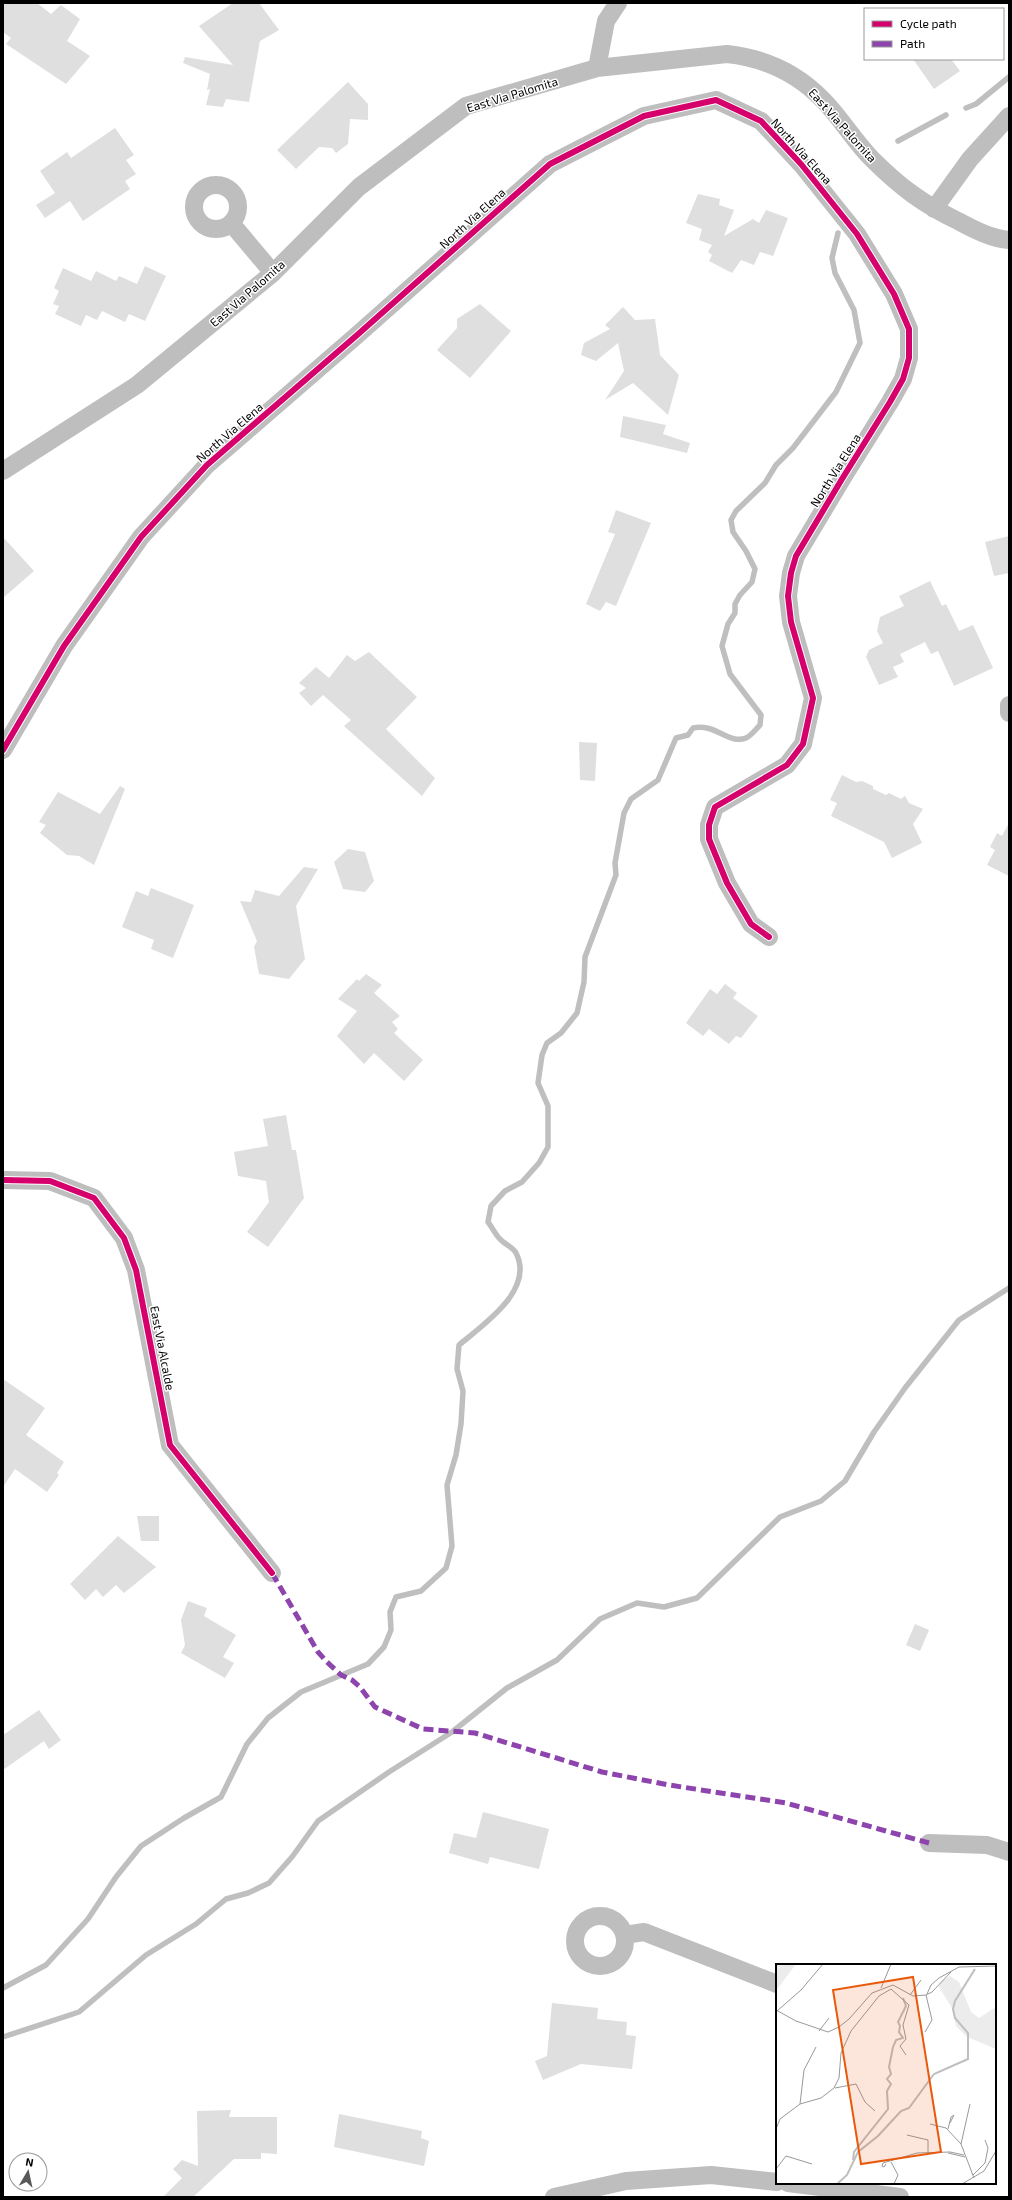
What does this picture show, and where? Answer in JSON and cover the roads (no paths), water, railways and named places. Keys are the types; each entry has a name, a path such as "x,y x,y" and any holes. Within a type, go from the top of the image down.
{"street":[{"path":"597,68 606,21 618,3"},
{"name":"East Via Palomita","path":"3,471 137,385 273,273 358,187 466,106 597,68 727,54 746,56 774,65 803,81 824,101 871,157 905,190 934,209 973,229 1009,240"},
{"name":"North Via Elena","path":"3,750 64,646 141,537 207,465 335,355 550,164 644,116 716,100 761,121 801,164 857,234 894,294 909,329 909,358 902,379 890,402 796,556 788,596 790,622 801,651 812,698 803,744 786,765 715,807 709,825 709,838 727,883 751,924 769,937"},
{"path":"934,209 970,159 1009,116"},
{"path":"231,223 273,273"},
{"path":"1009,705 1009,712"},
{"name":"East Via Alcalde","path":"3,1180 50,1181 94,1198 124,1238 136,1270 170,1445 272,1572"},
{"path":"929,1842 987,1845 1009,1852"},
{"path":"626,1935 644,1932 776,1984"},
{"path":"554,2197 626,2181 711,2175 776,2182"},
{"path":"809,2184 851,2186 900,2197"}],"waterway":[{"path":"966,108 976,104 1009,77"},
{"path":"898,141 946,115"},
{"path":"3,1988 46,1965 88,1919 116,1877 141,1846 184,1818 221,1797 247,1744 268,1718 301,1692 368,1664 384,1647 391,1630 390,1612 396,1597 421,1591 446,1568 452,1546 447,1485 456,1455 461,1424 463,1391 457,1369 459,1345 493,1317 504,1305 513,1293 518,1280 520,1267 516,1253 498,1237 488,1222 491,1206 505,1191 522,1182 539,1163 548,1147 548,1106 538,1083 542,1055 547,1043 561,1033 577,1013 584,982 585,957 616,875 615,863 624,813 631,799 658,780 676,738 688,735 693,728 701,727 709,728 734,739 740,739 748,737 760,725 761,715 730,674 722,646 728,624 735,613 735,604 740,595 752,582 755,569 746,551 733,532 731,520 736,511 765,483 776,465 793,448 836,392 860,343 854,310 835,273 832,258 838,233"},
{"path":"3,2037 79,2012 146,1955 196,1924 226,1899 248,1893 269,1883 292,1857 318,1821 389,1772 452,1732 507,1688 557,1660 600,1619 637,1603 664,1607 697,1598 780,1517 821,1501 845,1481 874,1432 905,1388 959,1320 1009,1288"}]}
